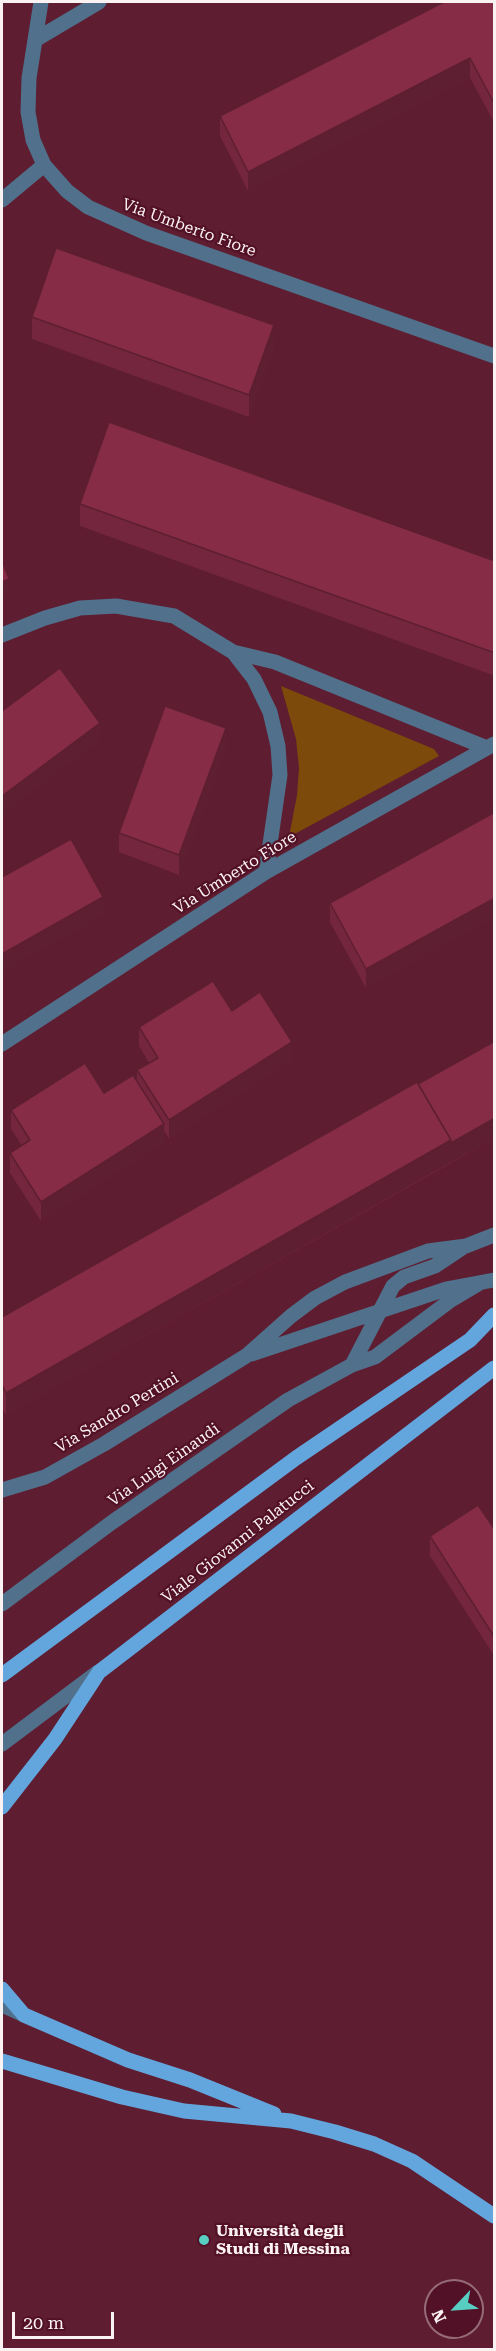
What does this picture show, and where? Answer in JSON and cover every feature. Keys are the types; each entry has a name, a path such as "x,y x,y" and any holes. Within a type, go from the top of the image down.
{"main road":[{"name":"Viale Giovanni Palatucci","path":"2,1675 296,1458 470,1340 495,1315"},
{"name":"Viale Giovanni Palatucci","path":"99,1672 495,1368"},
{"path":"2,1807 55,1739 99,1672"},
{"path":"2,1989 24,2015 128,2060 190,2080 291,2121 375,2144 412,2161 495,2216"},
{"path":"2,2061 122,2097 184,2111 291,2121"}],"street":[{"name":"Via Umberto Fiore","path":"41,2 29,78 28,112 33,140 44,165 67,191 88,207 113,220 495,356"},
{"path":"35,39 99,2"},
{"path":"2,200 44,165"},
{"path":"2,635 45,618 80,608 116,606 174,616 233,652 274,662 491,746"},
{"path":"233,652 254,679 270,712 278,746 280,775 266,872"},
{"name":"Via Umberto Fiore","path":"2,1044 266,872 491,746"},
{"path":"352,1365 393,1286 404,1276 435,1266 466,1246 495,1235"},
{"path":"246,1356 315,1298 345,1282 428,1251 466,1246"},
{"path":"246,1356 379,1314 446,1289 495,1280"},
{"name":"Via Luigi Einaudi","path":"2,1604 111,1523 288,1400 352,1365 375,1357 452,1300 478,1284"},
{"name":"Via Sandro Pertini","path":"2,1490 45,1477 246,1356"},
{"name":"Viale Giovanni Palatucci","path":"2,1744 99,1672"},
{"path":"2,2005 24,2015"}],"shaded area":[{"path":"281,686 434,749 439,756 289,837 297,795 299,768 296,739"}],"building":[{"path":"444,2 495,2 495,105 470,58 248,172 220,116"},
{"path":"56,248 274,325 249,395 32,317"},
{"path":"109,422 495,561 495,653 80,504"},
{"path":"2,561 9,579 2,582"},
{"path":"60,668 100,723 2,796 2,711"},
{"path":"165,706 226,728 179,855 119,833"},
{"path":"495,812 495,898 366,969 330,903"},
{"path":"71,839 103,897 2,954 2,877"},
{"path":"213,981 232,1011 260,992 292,1042 169,1120 137,1070 158,1058 139,1027"},
{"path":"495,1041 495,1118 451,1143 418,1084"},
{"path":"85,1063 104,1093 133,1075 164,1124 41,1202 10,1153 30,1140 11,1110"},
{"path":"417,1082 451,1140 6,1393 2,1385 2,1317"},
{"path":"478,1505 495,1530 495,1638 430,1536"}],"place":[{"name":"Università degli Studi di Messina","path":"204,2240"}]}
